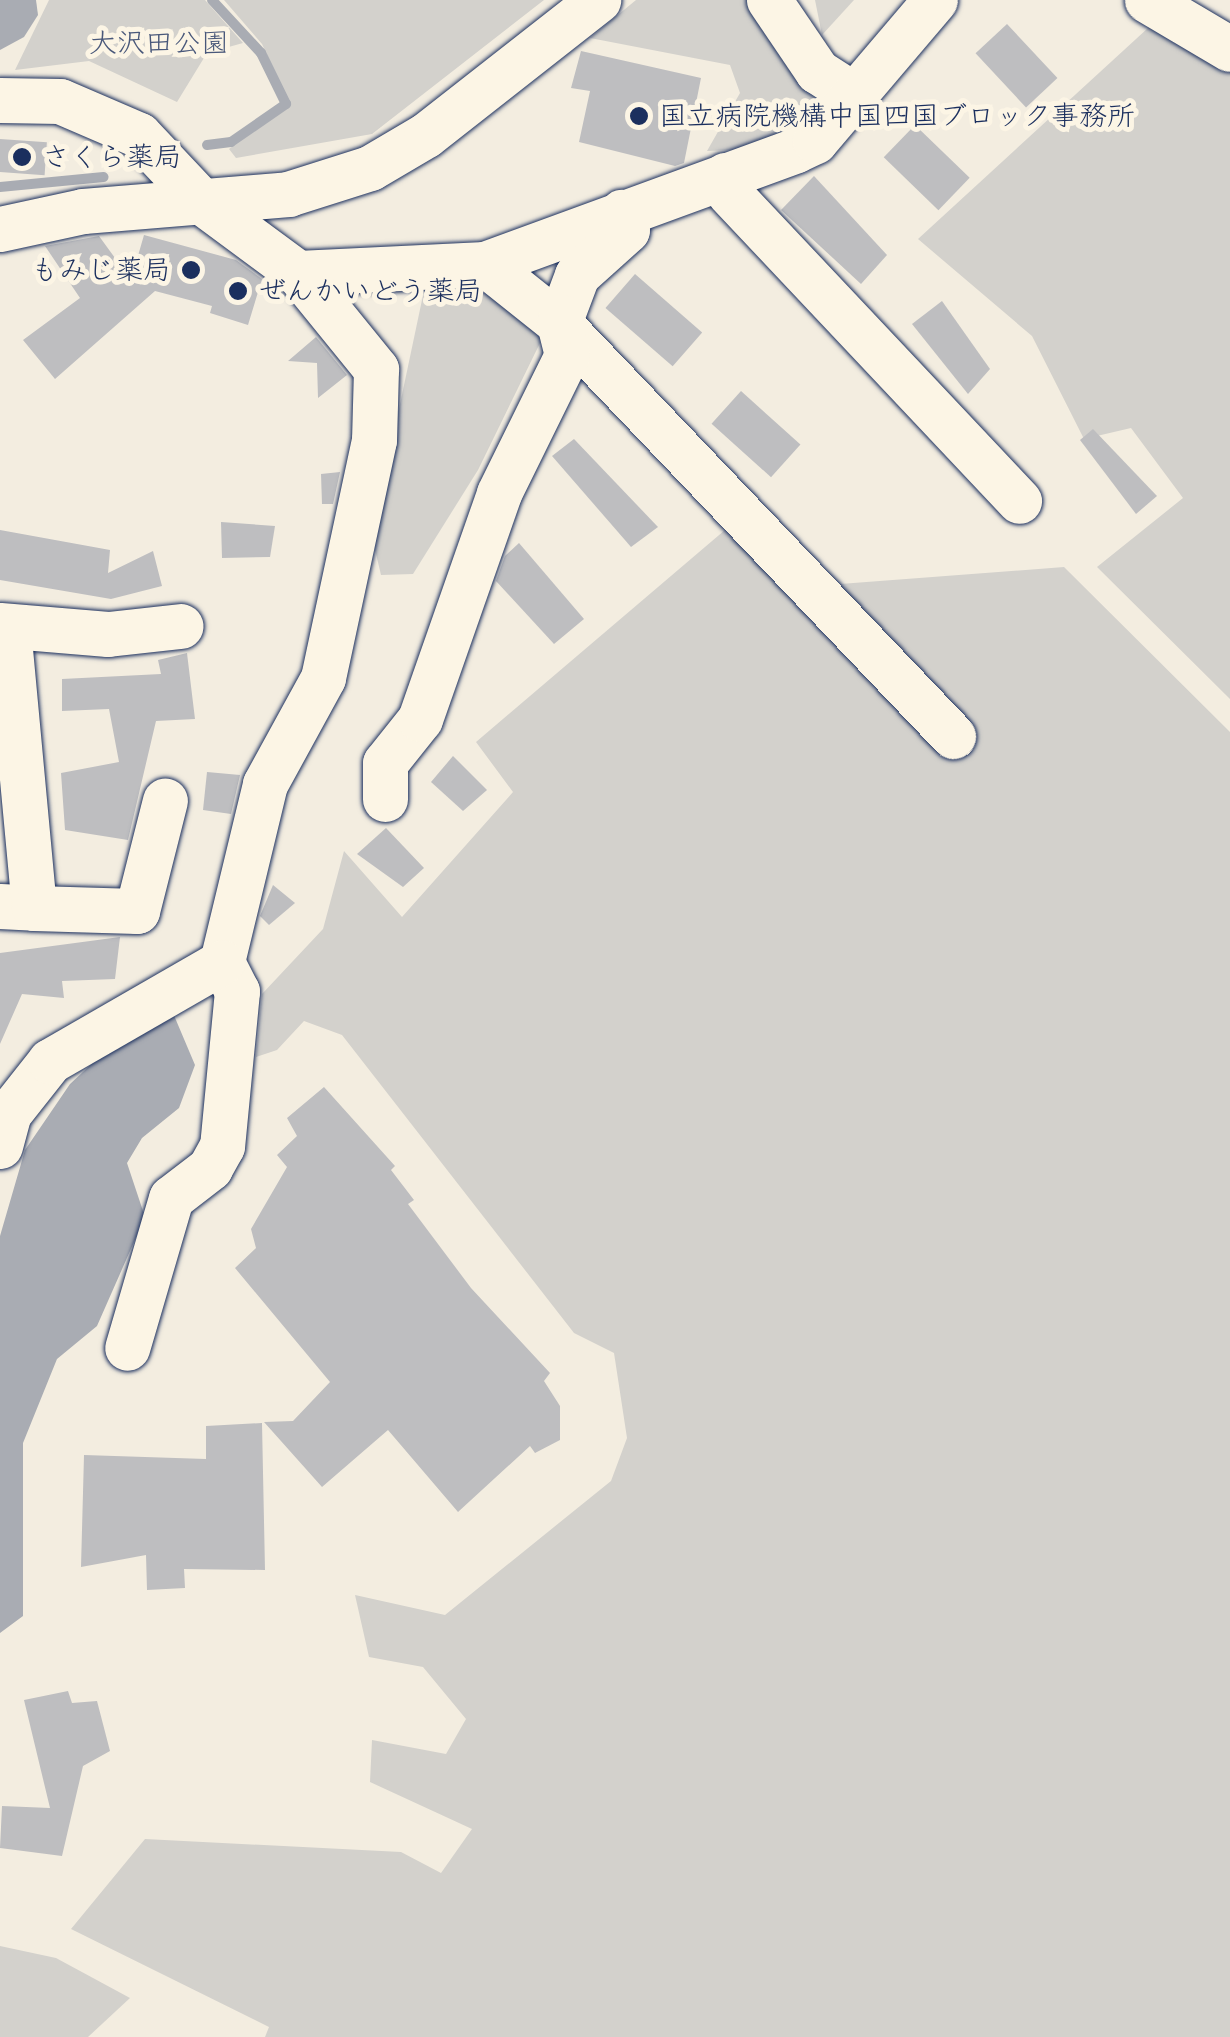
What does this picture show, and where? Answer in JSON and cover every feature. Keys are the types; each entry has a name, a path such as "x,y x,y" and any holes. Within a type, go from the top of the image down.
{"street":[{"path":"0,229 83,211 288,194 370,168 426,135 598,0"},
{"path":"769,0 817,71 854,96"},
{"path":"298,273 486,264 816,141 935,0"},
{"path":"1147,0 1230,49"},
{"path":"0,100 60,102 101,114 139,135 203,203 298,273 376,369 379,393 323,678 265,784 222,962 237,990 222,1146 210,1168 171,1198 127,1348"},
{"path":"725,175 729,193 1019,501"},
{"path":"386,799 385,764 420,718 500,492 566,355 559,323 577,275 627,230 622,212"},
{"path":"486,264 559,323 953,736"},
{"path":"165,800 137,911 17,907 4,626 108,634 181,626"},
{"path":"3,1123 50,1060 222,962"}],"green space":[{"name":"大沢田公園","path":"49,0 205,0 243,43 207,53 177,102 89,61 15,70"},
{"path":"224,0 544,0 372,134 236,158 229,149 289,102 262,44"},
{"path":"636,0 755,0 827,93 805,131 750,149 707,151 740,93 730,65 590,38"},
{"path":"815,0 854,0 822,35"},
{"path":"1160,17 1230,60 1230,699 1097,567 1183,498 1131,428 1084,439 1032,336 918,239"},
{"path":"426,281 487,283 535,316 541,341 478,470 413,574 381,575 372,537"},
{"path":"732,524 827,585 1064,567 1230,732 1230,2037 265,2037 269,2027 71,1929 145,1839 401,1852 441,1873 472,1829 370,1782 372,1740 446,1754 466,1719 423,1667 369,1657 355,1595 445,1615 611,1481 627,1438 614,1353 574,1333 342,1035 304,1021 277,1050 256,1057 262,994 323,929 344,851 402,917 513,792 476,742"},
{"path":"0,1946 56,1958 130,1998 88,2037 0,2037"}],"shaded area":[{"path":"0,0 36,0 38,15 24,37 0,50"},
{"path":"173,1013 195,1065 179,1108 142,1138 127,1163 145,1217 97,1326 57,1359 23,1443 23,1616 0,1633 0,1236 25,1150 70,1084 112,1045"}],"building":[{"path":"1007,24 1057,78 1026,107 976,53"},
{"name":"国立病院機構中国四国ブロック事務所","path":"581,51 701,78 684,163 675,166 579,142 590,91 571,88"},
{"path":"915,125 970,178 938,210 884,157"},
{"name":"さくら薬局","path":"0,139 47,142 45,175 0,172"},
{"path":"814,176 887,255 861,284 781,210"},
{"path":"144,235 236,260 262,279 248,325 210,313 212,306 155,291 55,379 23,340 80,298 45,246 99,236 131,280"},
{"path":"635,274 702,332 673,366 605,308"},
{"path":"942,301 990,369 968,394 912,324"},
{"path":"316,337 347,375 318,398 317,363 288,361"},
{"path":"741,391 800,445 771,477 712,424"},
{"path":"1093,429 1157,496 1136,514 1080,440"},
{"path":"574,439 658,527 631,547 552,456"},
{"path":"340,472 333,504 322,504 321,474"},
{"path":"221,522 275,526 270,557 222,558"},
{"path":"0,530 110,550 108,573 153,551 162,586 111,599 0,580"},
{"path":"519,543 584,619 554,644 496,581 505,556"},
{"path":"187,653 195,719 156,721 128,840 65,830 61,773 119,762 109,709 62,711 62,679 161,674 158,660"},
{"path":"453,756 487,790 463,811 431,782"},
{"path":"207,772 240,775 231,814 203,810"},
{"path":"386,828 424,868 403,887 357,854"},
{"path":"273,885 295,903 269,925 260,916"},
{"path":"120,937 115,979 62,981 64,998 22,994 0,1044 0,953"},
{"path":"324,1087 395,1166 391,1170 414,1200 408,1204 471,1288 550,1373 544,1381 560,1406 560,1440 535,1453 530,1446 458,1512 388,1430 322,1487 264,1422 293,1421 330,1382 235,1268 256,1248 251,1229 287,1167 277,1155 297,1136 287,1118"},
{"path":"262,1423 265,1570 184,1569 185,1588 147,1590 146,1555 81,1567 84,1455 206,1459 206,1426"},
{"path":"68,1691 72,1703 97,1701 110,1751 83,1766 62,1856 0,1848 2,1806 50,1808 24,1700"}],"waterway":[{"path":"207,145 231,142 286,104 261,53 212,0"},
{"path":"0,187 104,177"}],"place":[{"name":"国立病院機構中国四国ブロック事務所","path":"639,116"},
{"name":"さくら薬局","path":"22,157"},
{"name":"もみじ薬局","path":"191,270"},
{"name":"ぜんかいどう薬局","path":"238,291"}]}
